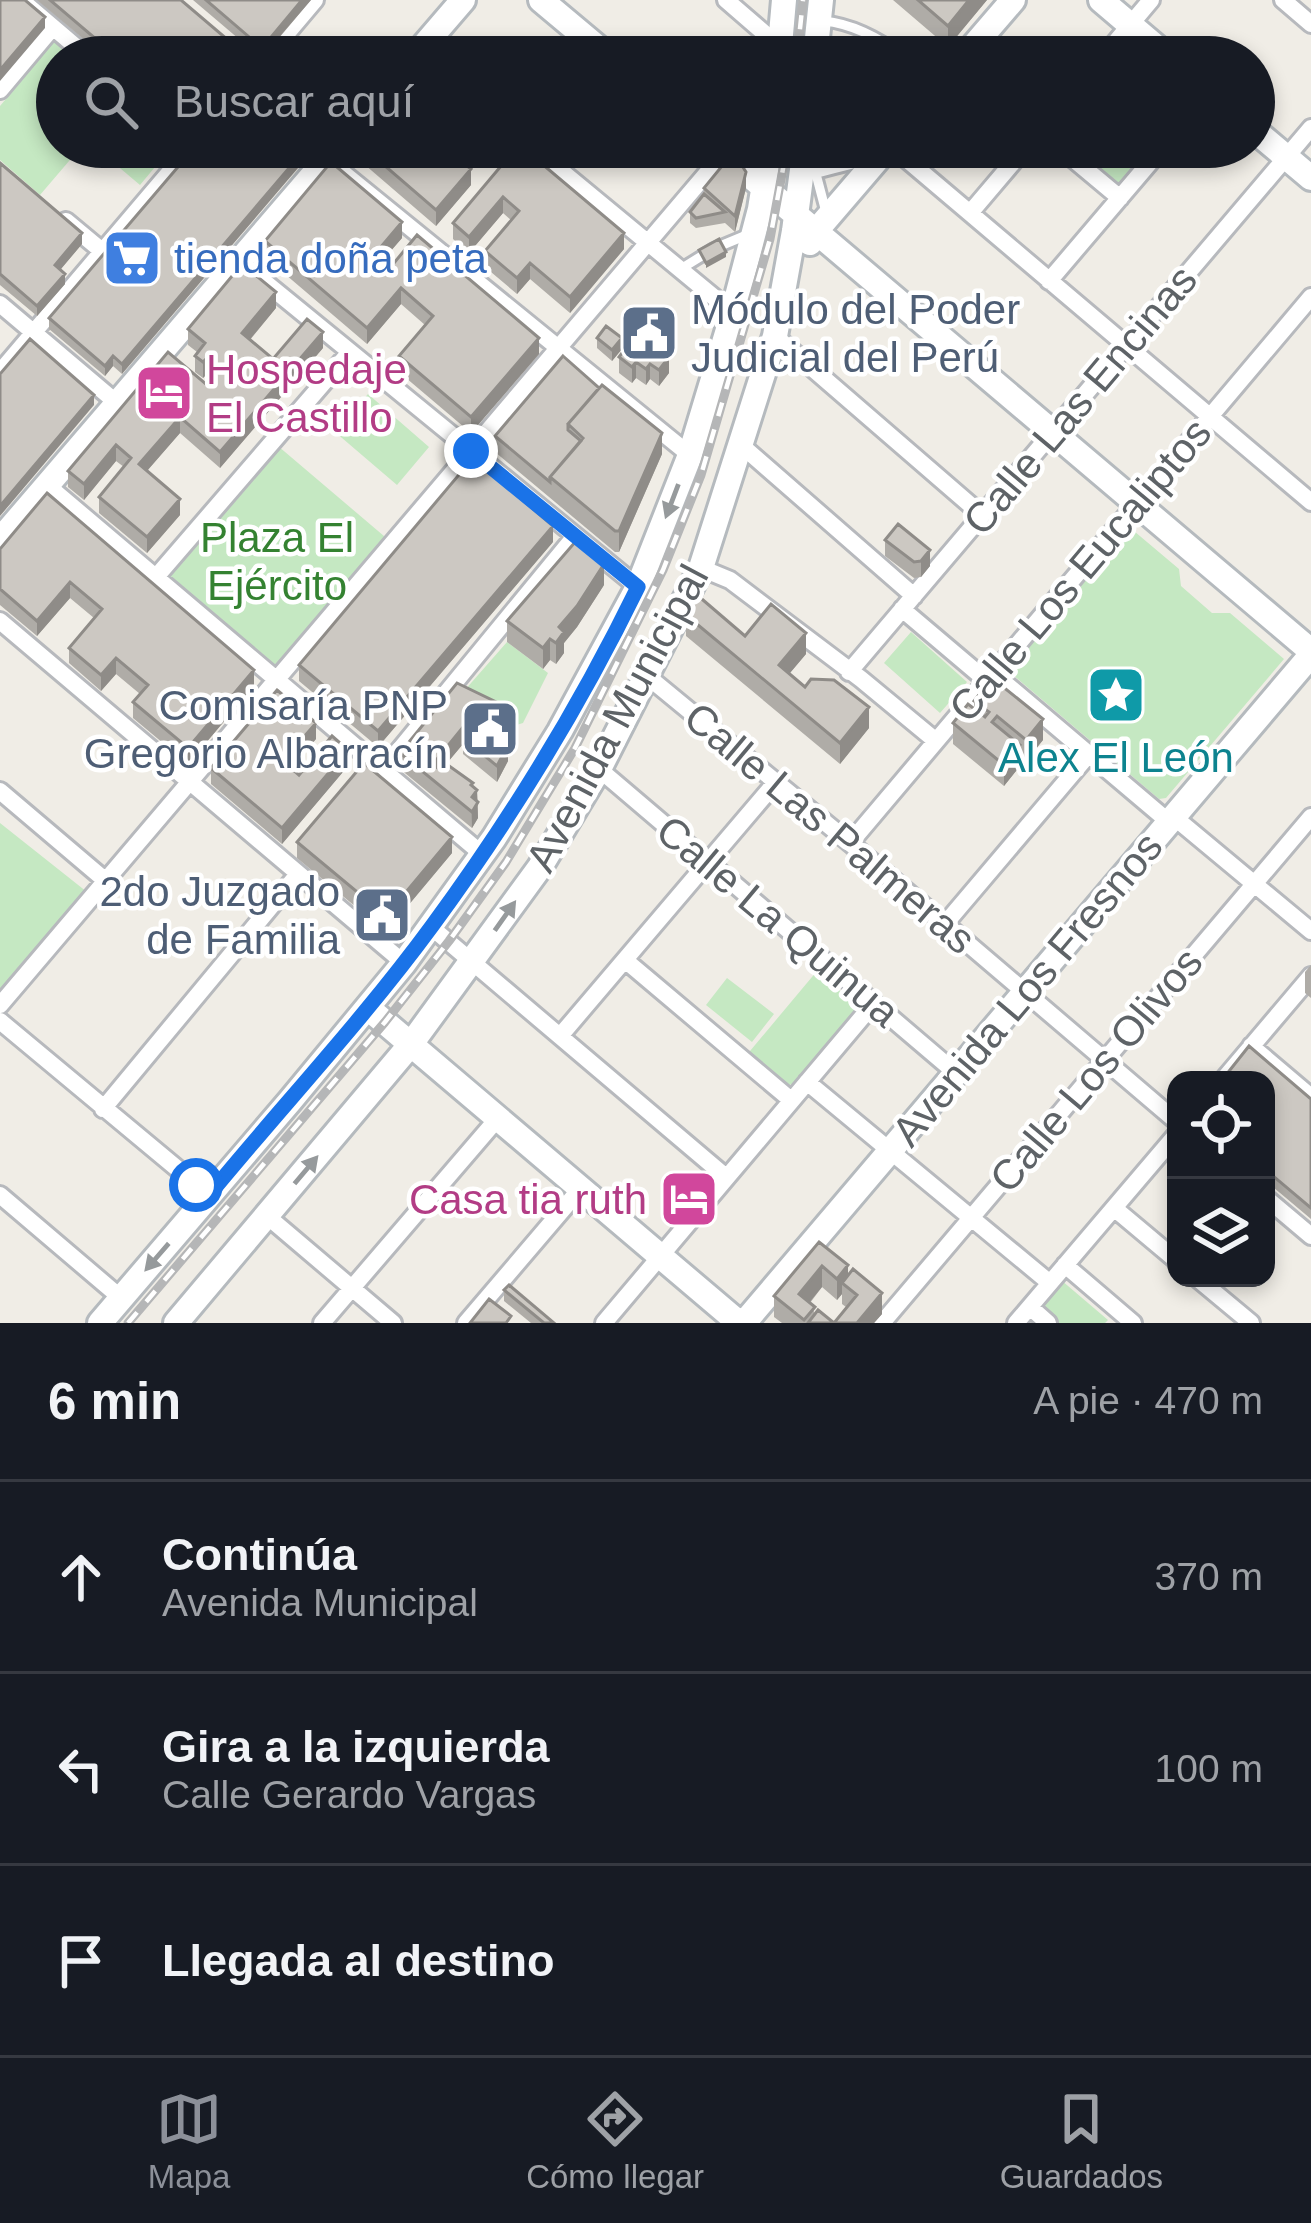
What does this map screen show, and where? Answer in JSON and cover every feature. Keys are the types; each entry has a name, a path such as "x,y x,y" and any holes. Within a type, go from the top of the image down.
{"street":[{"path":"21,0 63,36"},
{"path":"284,36 315,0"},
{"path":"434,36 463,0"},
{"path":"541,0 584,36"},
{"path":"726,0 769,36"},
{"path":"778,36 784,0"},
{"path":"982,36 1013,0"},
{"path":"1101,0 1143,36"},
{"path":"1121,36 1151,0"},
{"path":"1286,1 1311,24"},
{"path":"46,36 53,28"},
{"path":"0,90 36,48"},
{"name":"Calle Las Encinas","path":"850,672 1311,128"},
{"path":"1275,148 1311,178"},
{"path":"0,372 172,168"},
{"path":"0,540 319,168"},
{"path":"349,168 558,348 690,454"},
{"path":"557,168 733,313"},
{"path":"0,1006 706,168"},
{"path":"741,168 796,214 822,225 1053,432 1311,653"},
{"name":"Avenida Municipal","path":"100,1323 404,963 482,854 560,731 638,587 690,454 733,313 767,168"},
{"name":"Avenida Municipal","path":"176,1323 411,1044 540,867 599,770 701,568 775,336 807,168"},
{"path":"783,292 822,225 872,168"},
{"path":"915,168 1311,502"},
{"path":"970,213 1008,168"},
{"path":"1084,168 1120,198"},
{"path":"1049,281 1145,168"},
{"path":"51,208 102,251"},
{"path":"239,261 638,587"},
{"name":"Calle Los Eucaliptos","path":"850,843 1311,297"},
{"path":"0,304 117,403"},
{"path":"1295,316 1311,329"},
{"path":"775,336 982,515"},
{"path":"156,578 350,352"},
{"path":"741,445 990,677 1311,932"},
{"path":"46,485 482,854"},
{"path":"383,770 575,536"},
{"path":"701,568 730,580 936,741"},
{"path":"0,621 404,963"},
{"name":"Avenida Los Fresnos","path":"741,1323 1311,653"},
{"name":"Calle Las Palmeras","path":"647,676 1167,1113"},
{"path":"945,924 1089,754"},
{"name":"Calle La Quinua","path":"599,770 956,1073"},
{"path":"560,1036 776,782"},
{"path":"0,791 106,881"},
{"name":"Calle Los Olivos","path":"887,1321 1311,817"},
{"path":"103,1109 298,874"},
{"path":"431,927 726,1178"},
{"path":"626,959 791,1100"},
{"path":"1230,1071 1311,976"},
{"path":"604,1323 874,1003"},
{"path":"368,1008 741,1323"},
{"path":"0,1021 209,1195"},
{"path":"1251,1046 1311,1097"},
{"path":"807,1082 1050,1283"},
{"path":"322,1323 498,1118"},
{"path":"1016,1323 1167,1146"},
{"path":"466,1323 581,1188"},
{"path":"0,1195 121,1298"},
{"path":"1275,1206 1311,1236"},
{"path":"1114,1208 1167,1252"},
{"path":"267,1216 393,1323"},
{"path":"1065,1265 1133,1323"},
{"path":"1208,1287 1250,1323"},
{"path":"1030,1307 1048,1323"}],"lane":[{"path":"820,10 871,36"},
{"path":"812,168 808,176 822,225"},
{"path":"808,176 837,168"},
{"path":"679,270 753,233"}],"green space":[{"path":"36,63 36,168 63,168 40,195 0,160 0,106"},
{"path":"120,168 154,168 140,185"},
{"path":"1095,168 1137,168 1118,186"},
{"path":"368,394 429,447 397,485 335,432"},
{"name":"Plaza El Ejército","path":"278,446 391,542 279,672 167,576"},
{"path":"1128,526 1179,569 1181,586 1212,613 1230,613 1284,659 1166,798 1159,799 1006,669"},
{"path":"911,632 967,682 940,713 884,663"},
{"path":"507,642 548,673 523,723 513,726 457,699"},
{"path":"0,823 87,892 0,994"},
{"path":"817,971 863,1011 800,1083 782,1086 745,1057"},
{"path":"727,978 774,1014 752,1042 706,1005"},
{"path":"1061,1280 1108,1320 1047,1323 1034,1312"}],"building":[{"path":"0,0 25,0 45,17 0,70"},
{"path":"50,0 181,0 223,36 92,36"},
{"path":"206,0 302,0 272,36 248,36"},
{"path":"918,0 969,0 948,26"},
{"path":"0,163 82,233 55,265 65,274 37,306 0,274"},
{"path":"177,168 289,168 122,364 113,356 105,366 49,318"},
{"path":"326,168 338,168 402,222 369,261 385,274 417,235 539,338 471,417 399,356 433,316 401,288 367,328 265,241"},
{"path":"387,168 471,169 436,210"},
{"path":"499,168 547,168 624,233 570,297 530,263 517,278 485,251 519,211 503,197 469,237 453,223"},
{"path":"720,168 746,172 735,216 704,188"},
{"path":"704,194 725,212 696,218 690,212"},
{"path":"719,239 726,252 706,263 699,250"},
{"path":"242,264 276,292 242,333 273,359 307,319 323,332 220,452 180,417 139,464 180,499 147,537 99,497 131,458 116,445 84,484 68,471 168,352 207,385 221,369 195,356 205,343 188,329"},
{"path":"647,319 662,330 656,337 666,344 661,350 669,357 659,370 636,362 632,367 619,357 629,344 624,340"},
{"path":"606,326 622,338 612,350 597,338"},
{"path":"30,339 94,395 0,506 0,374"},
{"path":"563,356 599,388 568,424 568,430 581,441 550,482 495,436"},
{"path":"602,385 662,433 619,531 550,477 583,438 568,424"},
{"path":"473,458 553,526 378,731 299,665"},
{"path":"47,493 254,670 188,748 133,702 148,685 116,658 101,675 69,648 102,609 70,582 37,621 0,589 0,549"},
{"path":"898,524 930,550 921,561 914,562 885,540"},
{"path":"576,541 604,564 559,627 564,632 556,643 550,639 543,648 507,621"},
{"path":"696,594 745,636 771,604 806,633 779,665 805,687 811,679 834,680 869,707 840,743 686,615"},
{"path":"992,678 1043,719 1026,740 997,716 992,722 1020,745 1004,765 953,723 968,704 985,717 989,712 974,701"},
{"path":"457,683 513,710 499,738 508,745 497,766 463,738 477,720 472,716 433,764 440,770 445,763 473,783 477,790 472,797 478,802 472,812 400,753"},
{"path":"277,690 316,723 283,761 299,775 332,736 348,750 282,828 211,768"},
{"path":"364,763 452,837 386,916 297,842"},
{"path":"1249,1046 1311,1099 1311,1208 1275,1178 1275,1071 1229,1071"},
{"path":"819,1242 848,1265 837,1279 822,1266 799,1294 815,1307 804,1320 774,1296"},
{"path":"853,1269 882,1293 857,1323 834,1323 857,1295 842,1283"},
{"path":"509,1285 554,1323 544,1323 504,1290"},
{"path":"489,1299 511,1316 506,1323 470,1323"},
{"path":"818,1310 834,1323 808,1323"}],"railway":[{"path":"799,36 803,0"},
{"path":"128,1323 449,941 506,862 575,748 663,570 701,475 770,239 783,168"}],"place":[{"name":"tienda doña peta","path":"132,258"},
{"name":"Módulo del Poder Judicial del Perú","path":"649,333"},
{"name":"Hospedaje El Castillo","path":"164,393"},
{"name":"Alex El León","path":"1116,695"},
{"name":"Comisaría PNP Gregorio Albarracín","path":"490,729"},
{"name":"2do Juzgado de Familia","path":"382,915"},
{"name":"Casa tia ruth","path":"689,1199"}],"route":[{"path":"196,1185 209,1195 431,927 494,838 560,731 638,587 471,451"}]}
